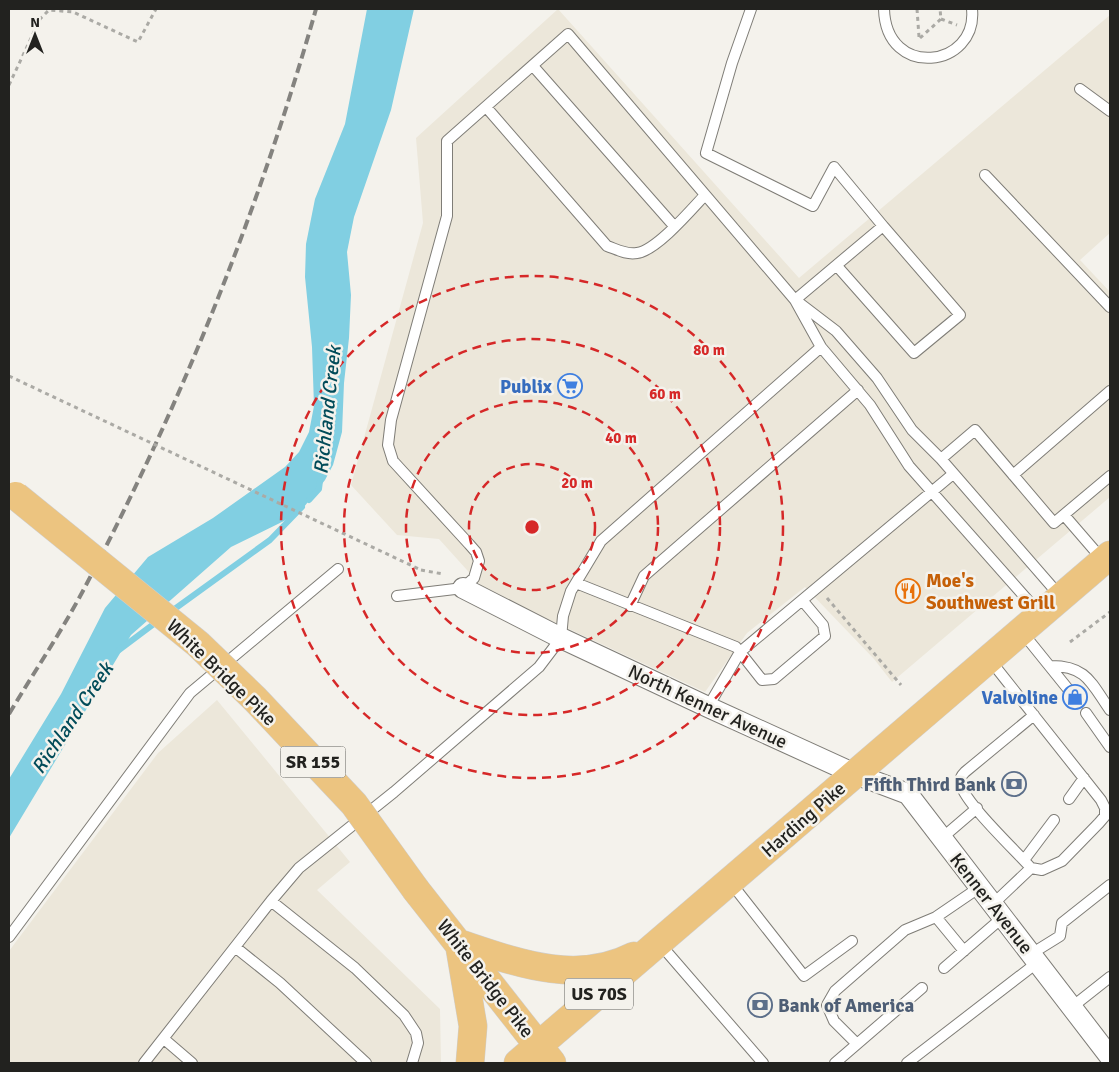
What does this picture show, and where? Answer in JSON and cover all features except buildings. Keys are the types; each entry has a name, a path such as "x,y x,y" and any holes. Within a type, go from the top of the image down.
{"main road":[{"name":"White Bridge Pike","path":"12,493 198,644 255,699 354,804 416,890 545,1054"},
{"name":"Harding Pike","path":"518,1063 545,1054 660,943 1107,558"},
{"path":"470,1063 474,1026 458,943 502,958 563,971 595,970 622,962 660,943"}],"street":[{"name":"North Kenner Avenue","path":"463,588 560,638 713,698 855,774"},
{"name":"Kenner Avenue","path":"855,774 908,794 1110,1057"}],"lane":[{"path":"752,9 732,63 706,153 813,206 834,167 882,226 960,315 914,353 837,266"},
{"path":"884,9 884,22 893,41 909,54 929,58 945,55 962,43 970,28 972,9"},
{"path":"397,596 463,588 474,578 478,561 476,552 393,461 388,445 448,216 447,141 568,34 796,300 836,331 877,378 912,430 953,474 1041,615 1051,666 1068,689"},
{"path":"533,66 674,226"},
{"path":"1080,89 1110,111"},
{"path":"486,106 607,246 627,253 638,253 660,241 705,195"},
{"path":"986,174 1110,307"},
{"path":"796,300 882,226"},
{"path":"796,300 821,347 858,390 909,466 1041,615"},
{"path":"144,1063 299,868 394,792 539,667 560,638 563,616 576,583 601,541 821,347"},
{"path":"630,606 644,576 858,390"},
{"path":"1013,474 1110,391"},
{"path":"940,459 975,430 1054,523 1110,476"},
{"path":"713,698 740,652 953,474"},
{"path":"1064,515 1107,558"},
{"path":"9,937 190,693 338,569"},
{"path":"576,583 736,647 762,680 774,680 825,636 823,626 802,600"},
{"path":"989,659 1034,715 1084,778 1105,808 1105,816 1062,861 1042,870 1028,864 977,808 963,791 961,777 1034,715"},
{"path":"1051,666 1075,668 1085,675 1110,710"},
{"path":"1086,713 1110,746"},
{"path":"1069,799 1084,778"},
{"path":"942,838 977,808"},
{"path":"944,968 964,951 998,910 1054,820"},
{"path":"731,883 804,976 852,941"},
{"path":"907,1063 1060,936 1062,923 1110,885"},
{"path":"857,1044 830,1014 827,1005 829,998 861,966 905,930 936,917 980,887"},
{"path":"271,901 355,968 404,1015 416,1033 418,1043 412,1063"},
{"path":"936,917 964,951"},
{"path":"660,943 763,1063"},
{"path":"235,947 280,983 366,1063"},
{"path":"1072,1007 1110,977"},
{"path":"834,1063 922,988"},
{"path":"164,1039 192,1063"}],"path":[{"path":"9,85 40,19 49,10 73,12 138,42 156,9"},
{"path":"915,9 920,38 941,19 940,9"},
{"path":"9,376 421,570"},
{"path":"818,587 901,685"},
{"path":"1070,642 1110,612"}],"shaded area":[{"path":"558,9 799,278 1110,15 1110,233 1080,260 1110,292 1110,497 892,682 874,659 805,587 747,633 705,692 485,590 439,539 397,535 351,485 423,223 416,138"},
{"path":"217,700 350,862 317,890 440,1009 441,1063 9,1063 9,951 158,753"}],"water":[{"path":"367,9 414,9 391,110 354,217 347,252 351,295 349,338 344,383 342,432 333,465 325,480 304,507 284,521 231,547 131,635 9,838 9,779 61,694 105,608 148,557 213,518 285,467 299,452 309,432 314,406 312,347 305,277 306,244 315,199 345,124"}],"waterway":[{"name":"Richland Creek","path":"309,500 319,489 320,481"},
{"name":"Richland Creek","path":"169,613 270,540 302,507"},
{"name":"Richland Creek","path":"119,650 159,620"}],"railway":[{"path":"9,714 85,587 154,447 186,376 270,158 316,9"}],"place":[{"name":"Publix","path":"570,386"},
{"name":"Moe's Southwest Grill","path":"908,591"},
{"name":"Valvoline","path":"1075,697"},
{"name":"Fifth Third Bank","path":"1014,784"},
{"name":"Bank of America","path":"760,1005"}]}
